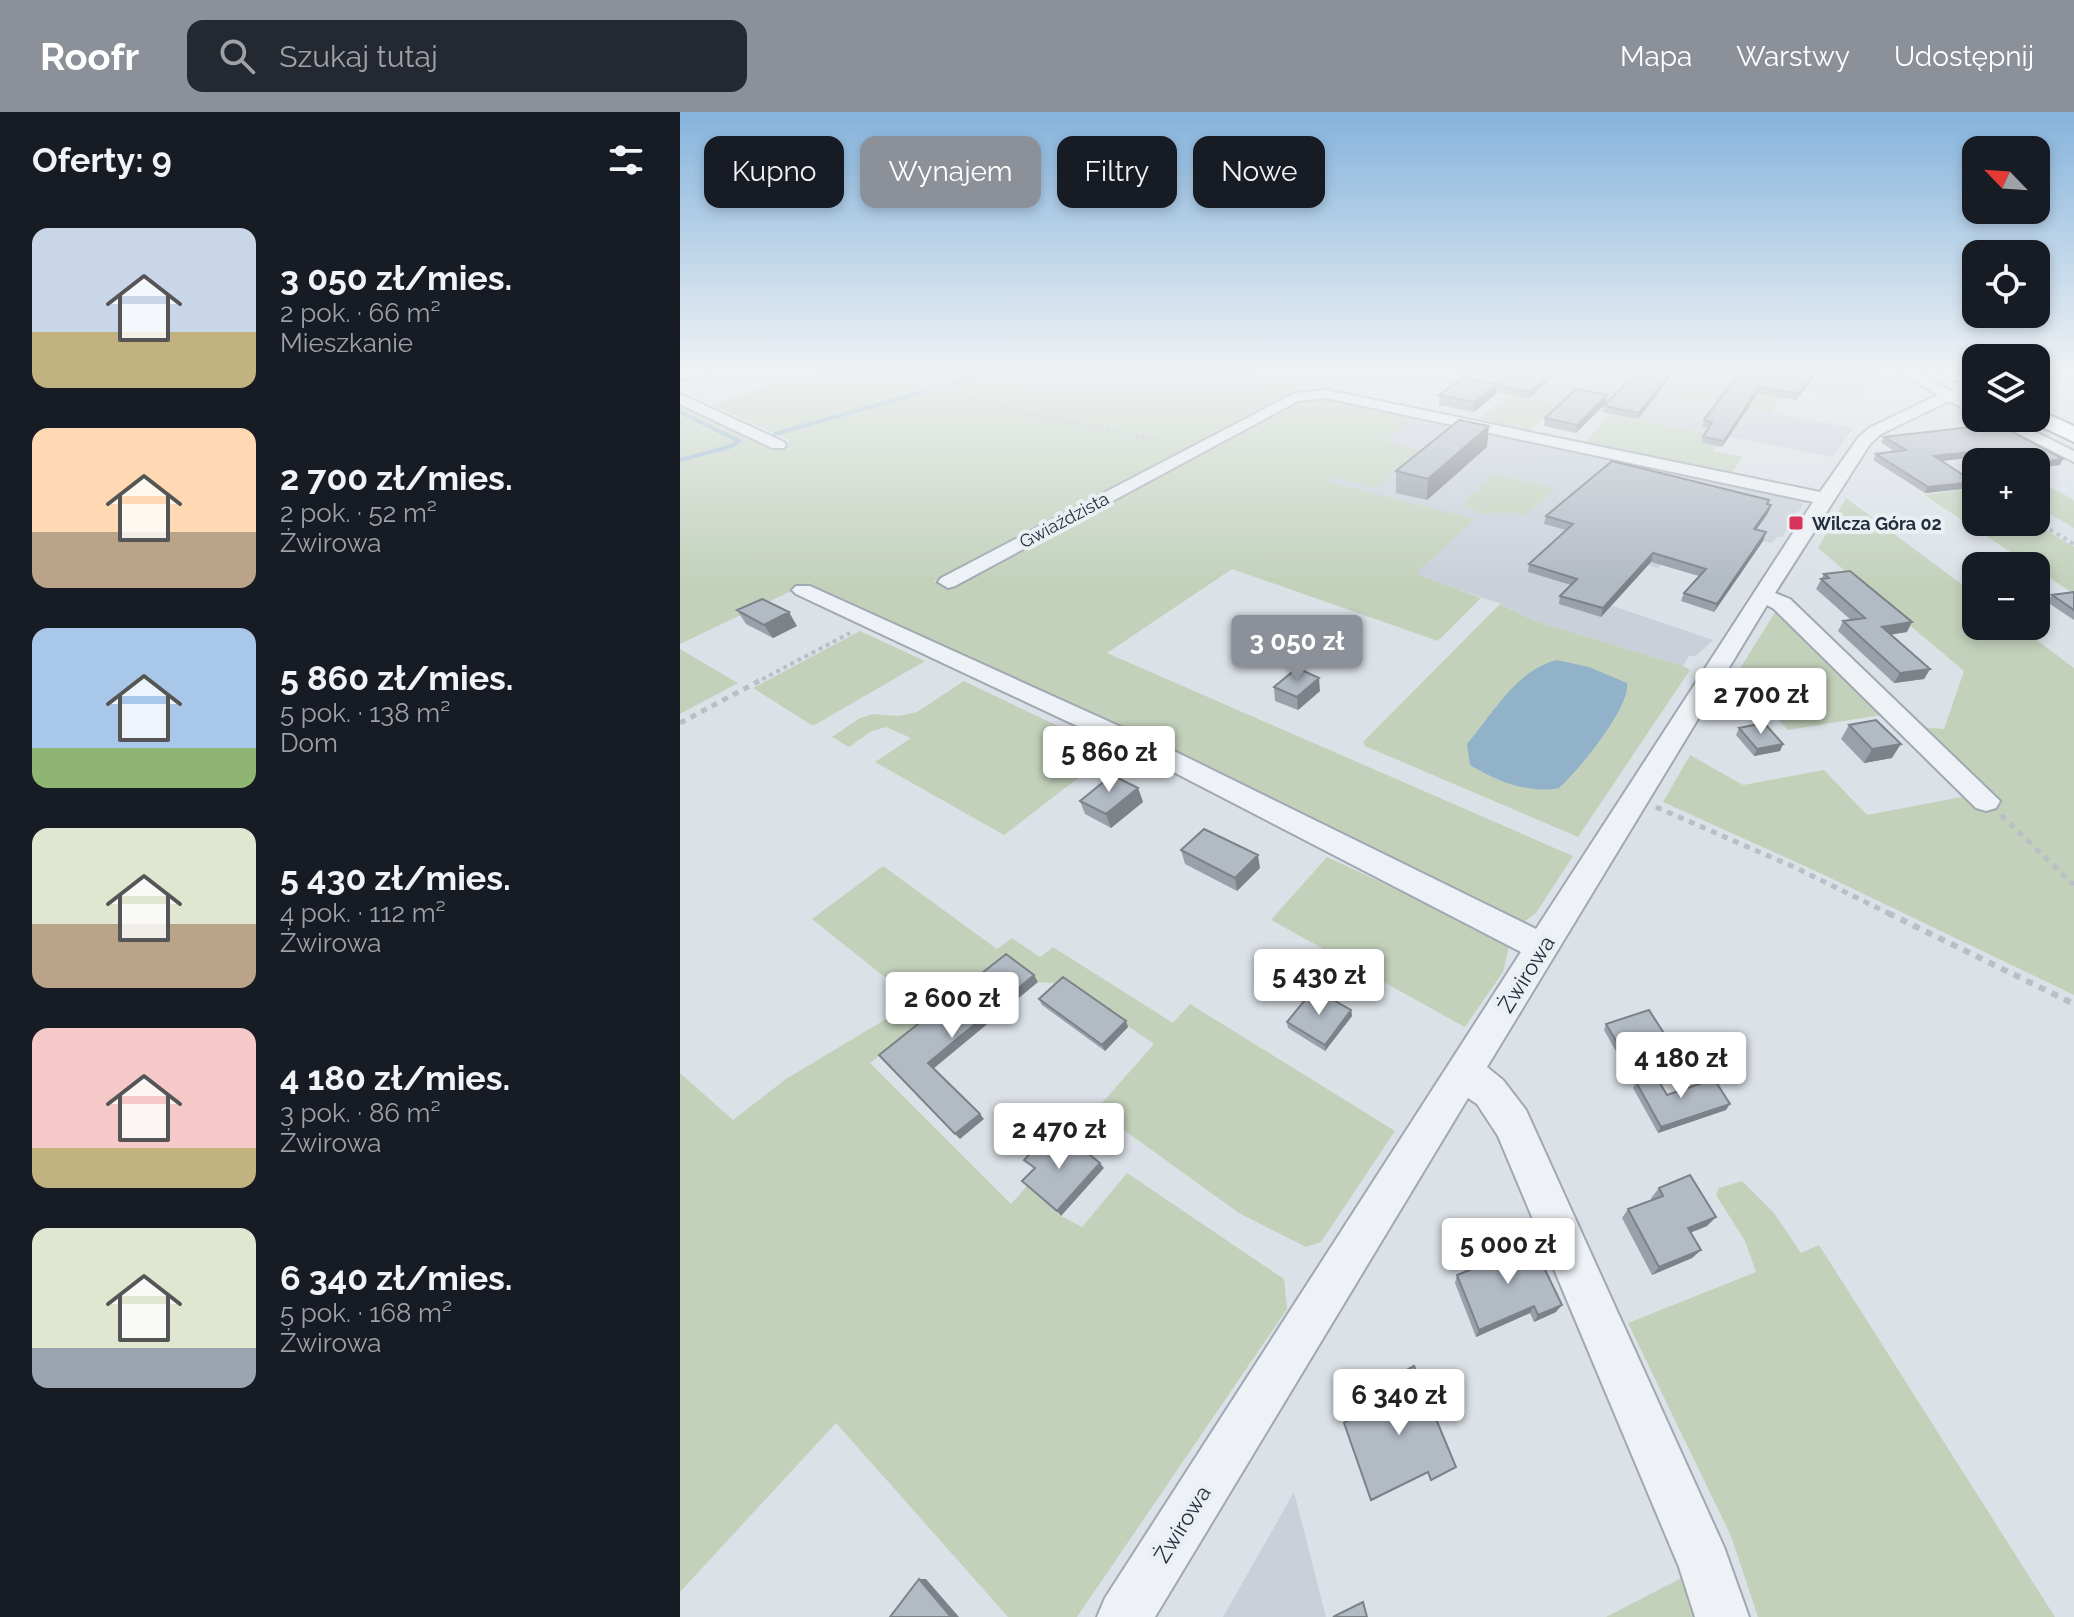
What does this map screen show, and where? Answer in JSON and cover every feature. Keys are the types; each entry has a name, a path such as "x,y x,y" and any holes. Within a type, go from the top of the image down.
{"street":[{"path":"770,441 778,445"},
{"name":"Gwiaździsta","path":"948,582 1212,441"},
{"name":"Gwiaździsta","path":"1550,441 1825,499"},
{"name":"Żwirowa","path":"1124,1617 1715,670 1866,441"},
{"path":"2042,441 2074,457"},
{"path":"803,590 1164,757 1543,948"},
{"path":"1764,596 1782,604 1986,801"},
{"path":"1464,1072 1490,1092 1512,1123 1705,1566 1722,1617"}],"path":[{"path":"1160,441 1198,449"},
{"path":"2050,529 2074,544"},
{"path":"680,723 872,621"},
{"path":"1636,798 1794,867 2074,1004"},
{"path":"1986,801 2074,885"}],"shaded area":[{"path":"1383,441 1527,441 1792,497 1804,503 1782,537 1777,537 1772,543 1763,541 1756,550 1668,558 1658,568 1643,564 1607,604 1713,640 1696,656 1689,656 1683,666 1535,621 1499,603 1414,575 1325,482"},
{"path":"1751,441 1844,441 1833,457"},
{"path":"1294,1492 1326,1617 1223,1617"}],"green space":[{"path":"680,441 753,441 769,449 790,441 1202,441 934,581 951,589 1225,441 1384,441 1432,453 1403,466 1376,488 1332,477 1326,481 1475,519 1415,574 1481,598 1438,641 1232,569 1107,653 1573,856 1536,913 1520,925 1155,743 808,583 680,644"},
{"path":"1585,441 1707,441 1702,443 1716,446 1714,451 1742,457 1731,475 1583,444"},
{"path":"1493,475 1555,488 1526,515 1505,512 1483,514 1466,506 1465,501"},
{"path":"2050,487 2074,500 2074,528 2050,514"},
{"path":"1962,489 1962,520 1924,495"},
{"path":"1846,498 1962,585 1962,640 2037,640 2074,668 2074,995 1820,873 1663,802 1690,755 1743,785 1824,770 1867,815 1967,796 1920,727 1944,729 1964,671 1818,548"},
{"path":"2050,532 2074,547 2074,594 2050,578 2050,552 2010,552 1986,536 2050,536"},
{"path":"1500,604 1535,621 1690,670 1578,837 1365,746 1363,742"},
{"path":"1777,609 1887,714 1788,730 1736,675"},
{"path":"860,631 925,661 813,726 753,688"},
{"path":"680,649 738,683 680,714"},
{"path":"964,681 1112,752 1004,835 875,762 911,738 886,727 872,731 849,747 832,737 860,718 873,714 898,716 917,712"},
{"path":"1327,857 1510,942 1503,972 1465,1027 1271,920"},
{"path":"883,866 997,949 1012,938 1040,957 1053,947 1173,1023 1190,1004 1395,1131 1321,1242 1306,1247 1239,1213 1096,1110 1154,1044 1067,984 1038,982 1004,956 870,1063 1011,1204 1027,1186 1061,1216 1082,1227 1127,1173 1284,1279 1287,1309 1077,1617 1008,1617 836,1423 680,1592 680,1073 733,1120 786,1079 891,1016 911,998 812,919"},
{"path":"1742,1181 1774,1213 1801,1253 1819,1245 2055,1617 1758,1617 1731,1536 1628,1323 1756,1272 1745,1241 1716,1195 1719,1188"},
{"path":"1691,1573 1702,1617 1606,1617"}],"water":[{"path":"1557,660 1589,667 1627,683 1621,707 1578,768 1559,788 1535,789 1502,781 1470,765 1467,744 1496,707 1529,673"}],"building":[{"path":"1433,441 1471,441 1428,479 1396,471"},
{"path":"1891,441 2030,441 2043,448 1962,448 1962,453 1934,456 1962,474 1962,483 1928,487 1876,454 1906,450"},
{"path":"2050,452 2063,459 2050,461"},
{"path":"1612,461 1769,500 1767,504 1771,505 1754,529 1766,532 1717,604 1684,593 1706,569 1653,553 1603,608 1560,596 1577,579 1529,564 1573,524 1546,516"},
{"path":"1850,571 1912,622 1882,627 1930,669 1900,673 1843,621 1865,618 1821,579 1829,578 1824,574"},
{"path":"2074,592 2074,610 2052,595"},
{"path":"762,599 789,612 764,625 737,610"},
{"path":"1297,668 1319,678 1297,697 1274,687"},
{"path":"1876,720 1901,744 1872,749 1849,725"},
{"path":"1764,723 1783,744 1757,749 1739,728"},
{"path":"1112,775 1138,788 1106,814 1080,801"},
{"path":"1204,829 1258,855 1235,878 1181,850"},
{"path":"1006,954 1034,975 928,1063 980,1114 955,1134 879,1055"},
{"path":"1063,977 1126,1021 1102,1045 1039,999"},
{"path":"1314,989 1351,1010 1325,1045 1287,1022"},
{"path":"1649,1010 1667,1038 1624,1054 1606,1024"},
{"path":"1655,1075 1667,1095 1714,1079 1730,1104 1661,1127 1636,1082"},
{"path":"1065,1135 1100,1163 1057,1211 1022,1181 1035,1168 1024,1160 1043,1140 1054,1147"},
{"path":"1690,1175 1716,1217 1688,1228 1701,1250 1659,1267 1628,1209 1663,1196 1659,1188"},
{"path":"1526,1239 1532,1253 1536,1251 1562,1305 1538,1315 1534,1306 1479,1330 1457,1275 1482,1265 1480,1259"},
{"path":"1414,1366 1456,1467 1431,1480 1428,1472 1371,1500 1344,1423 1384,1399 1379,1385"},
{"path":"919,1579 951,1617 890,1617"},
{"path":"1363,1602 1367,1617 1333,1617"}],"waterway":[{"path":"680,460 732,446 739,441"}],"place":[{"name":"Wilcza Góra 02","path":"1796,523"}]}
